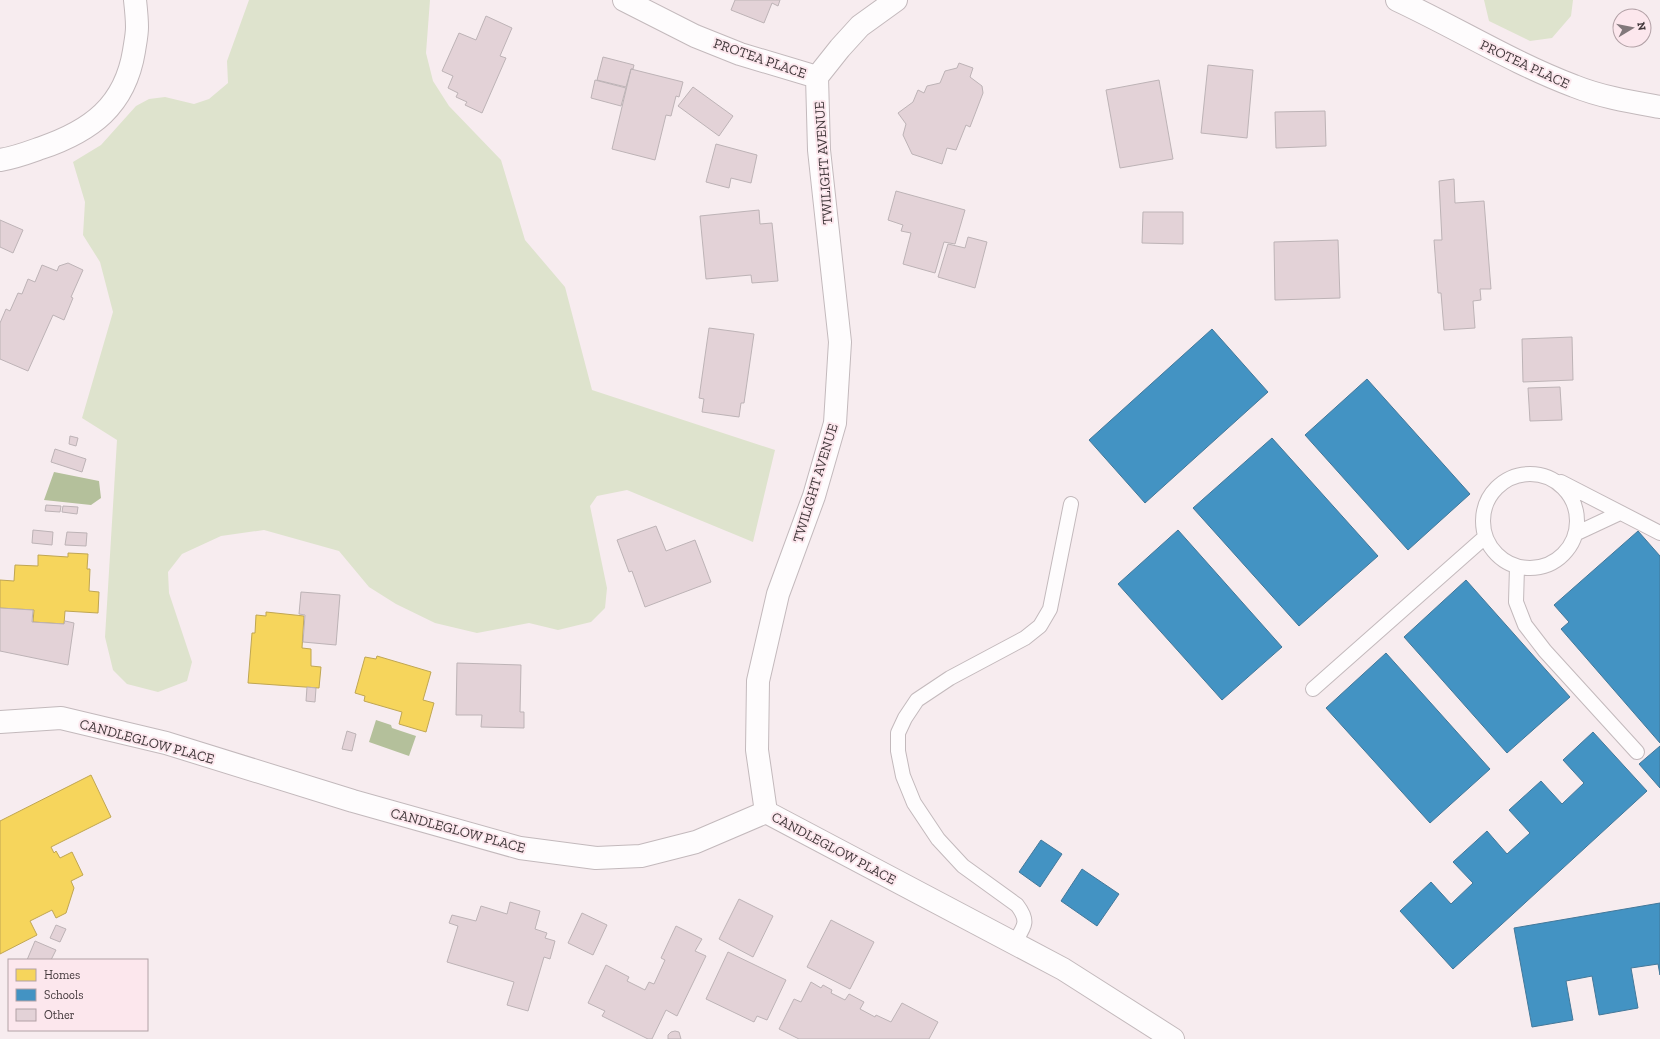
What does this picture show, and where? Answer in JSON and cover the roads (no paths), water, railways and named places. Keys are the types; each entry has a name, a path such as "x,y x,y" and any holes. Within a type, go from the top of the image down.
{"street":[{"path":"0,160 11,158 66,140 92,123 114,102 124,85 132,60 138,28 135,0"},
{"name":"PROTEA PLACE","path":"624,0 702,38 740,54 817,78 840,48 860,26 896,0"},
{"name":"PROTEA PLACE","path":"1397,0 1482,44 1575,87 1660,107"},
{"name":"TWILIGHT AVENUE","path":"766,812 757,750 758,681 778,594 814,496 835,423 840,342 819,150 817,78"},
{"name":"CANDLEGLOW PLACE","path":"0,722 61,718 166,743 354,801 520,848 596,858 641,856 696,842 766,812 1063,969 1173,1039"}],"lane":[{"path":"1543,475 1557,481 1568,492 1575,505 1577,520 1575,534 1569,548 1559,559 1546,566 1531,569 1516,567 1503,560 1492,550 1485,537 1482,522 1484,507 1491,494 1501,483 1514,476 1529,473 1543,475 1571,486 1660,533"},
{"path":"1014,943 1026,920 1022,912 1017,905 963,866 938,839 914,803 903,776 898,751 898,733 904,718 917,700 950,678 1025,638 1040,626 1050,609 1071,504"},
{"path":"1575,534 1620,513"},
{"path":"1313,689 1485,537"},
{"path":"1516,567 1516,602 1525,625 1545,651 1637,752"}]}
